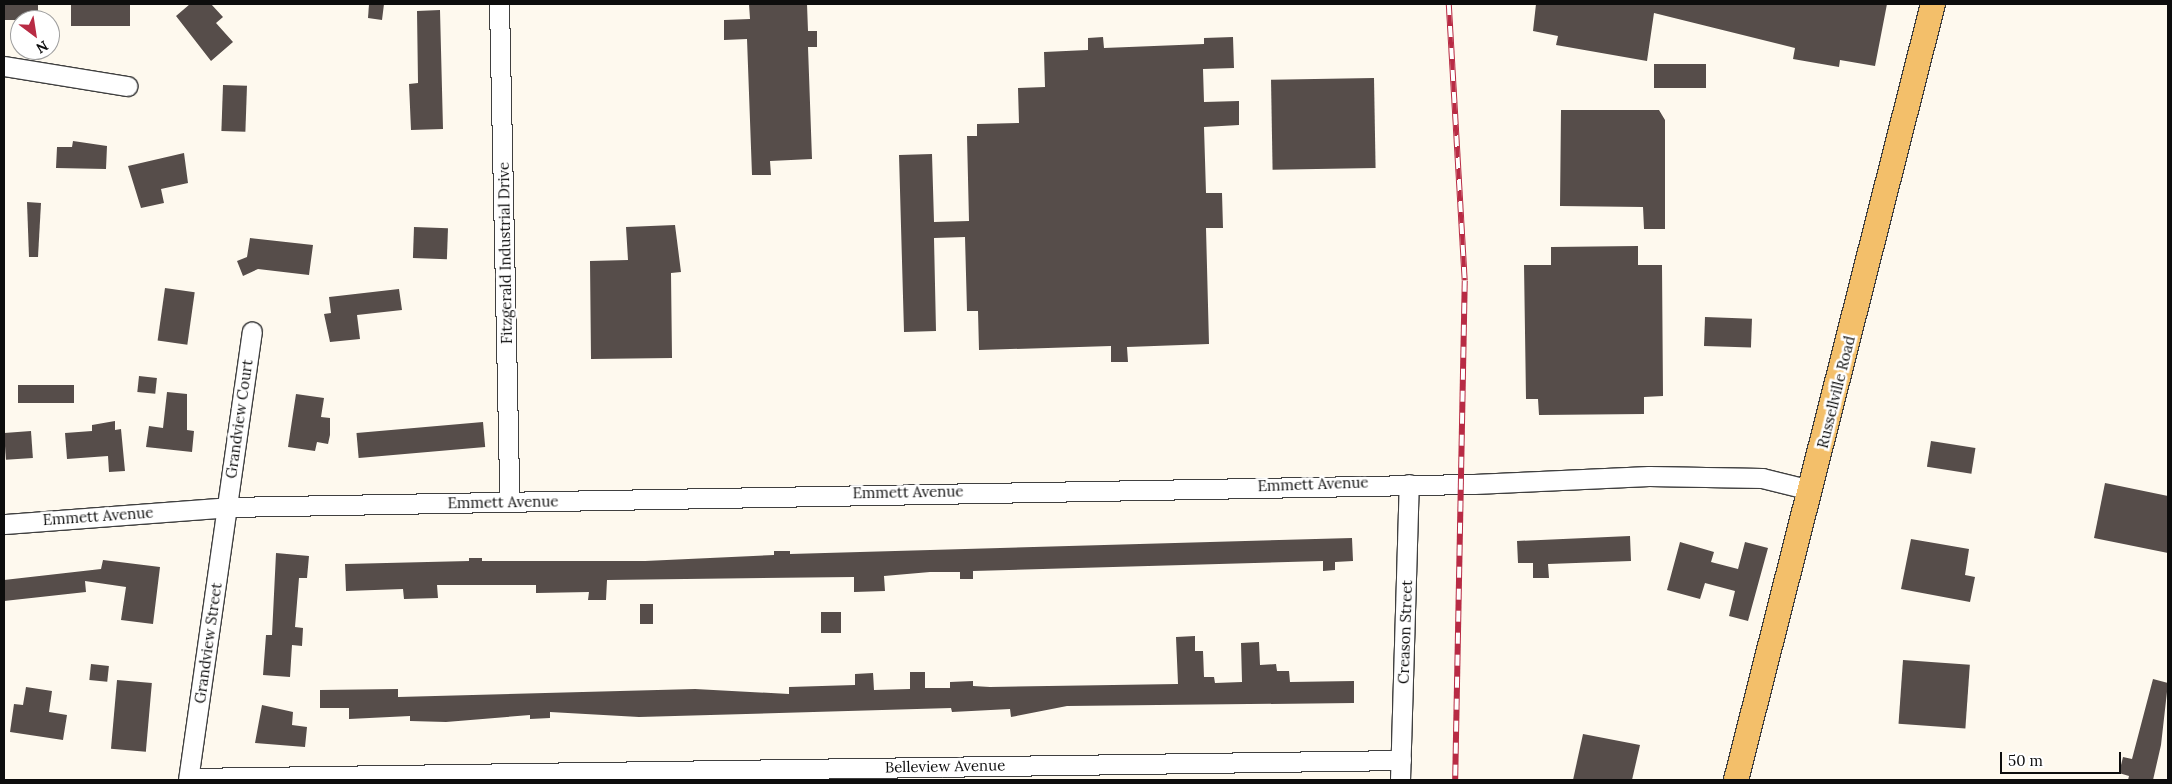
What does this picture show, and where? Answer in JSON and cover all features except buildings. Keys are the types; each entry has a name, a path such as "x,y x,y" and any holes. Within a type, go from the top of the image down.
{"main road":[{"name":"Russellville Road","path":"1736,780 1933,4"}],"street":[{"name":"Fitzgerald Industrial Drive","path":"499,4 510,502"},
{"path":"4,66 127,86"},
{"name":"Grandview Court","path":"228,507 252,332"},
{"name":"Emmett Avenue","path":"4,524 228,507 1409,484 1727,475 1762,478 1811,490"},
{"name":"Creason Street","path":"1400,780 1409,484"},
{"name":"Grandview Street","path":"188,779 228,507"},
{"name":"Belleview Avenue","path":"188,779 740,775 1401,760"}],"railway":[{"path":"1449,4 1465,281 1455,780"}]}
